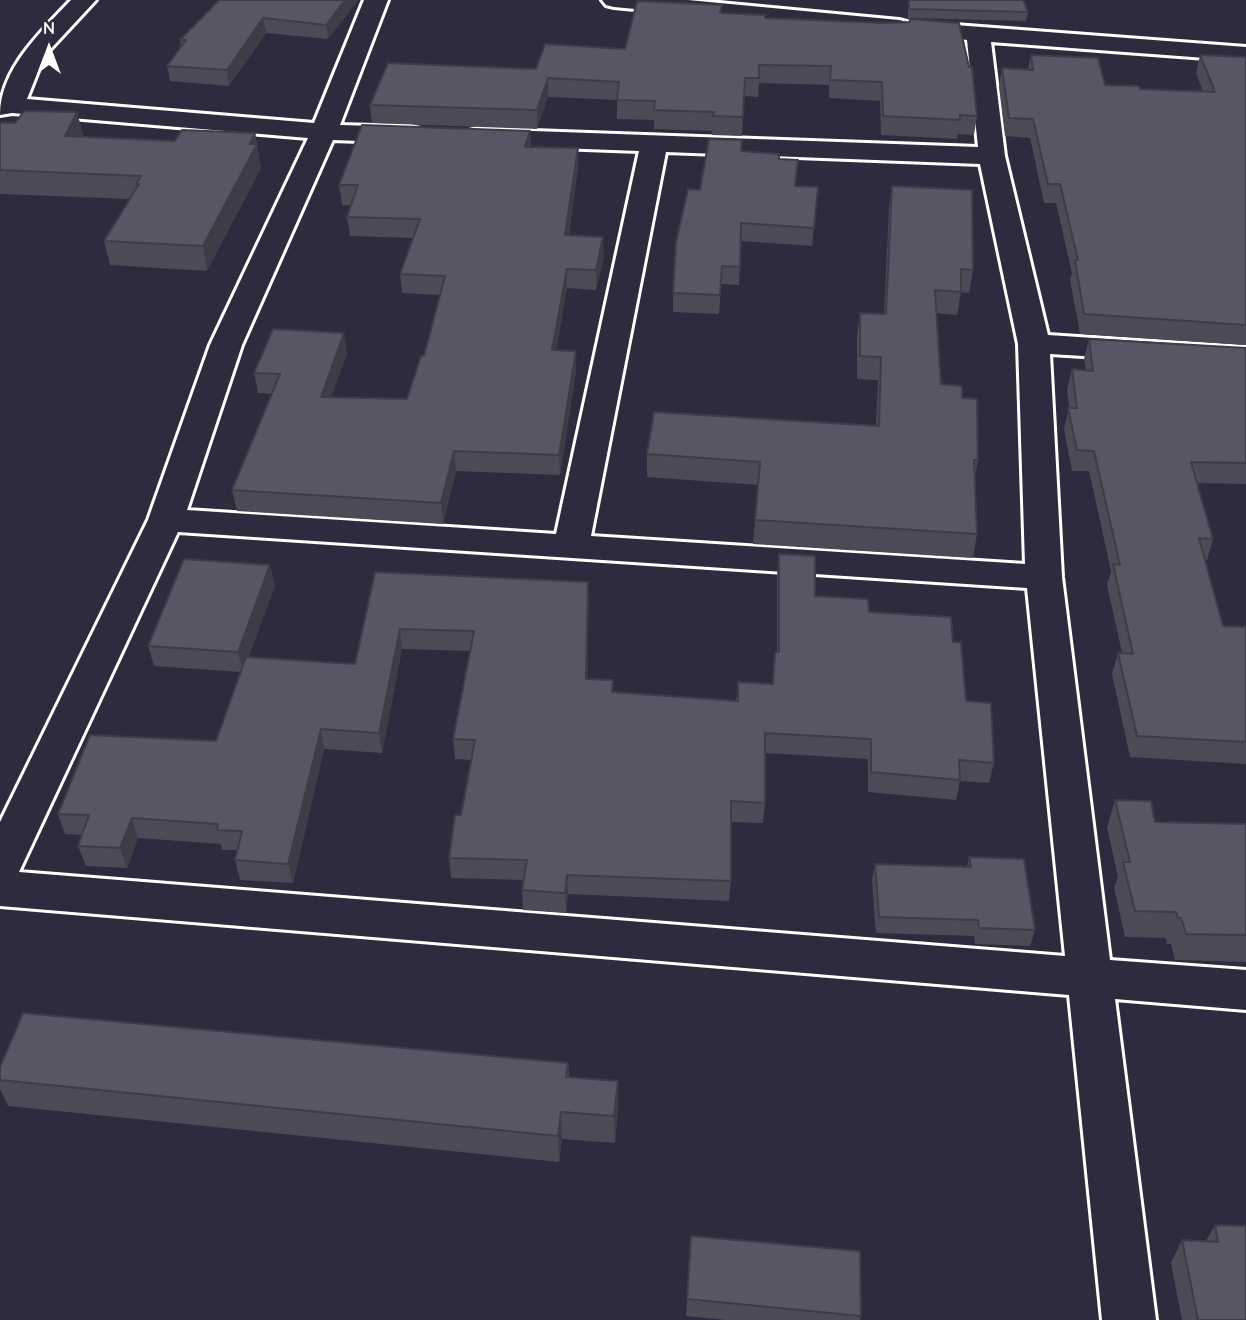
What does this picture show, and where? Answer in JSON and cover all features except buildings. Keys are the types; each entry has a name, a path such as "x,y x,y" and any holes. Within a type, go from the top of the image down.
{"street":[{"path":"84,0 33,54 6,106 324,132 992,156"},
{"path":"0,866 166,520 226,345 324,132 376,0"},
{"path":"614,0 931,30 1246,54"},
{"path":"978,34 992,156 1034,344 1044,577 1129,1320"},
{"path":"571,546 654,143"},
{"path":"1034,344 1246,357"},
{"path":"166,520 1044,577"},
{"path":"0,888 1246,990"}]}
